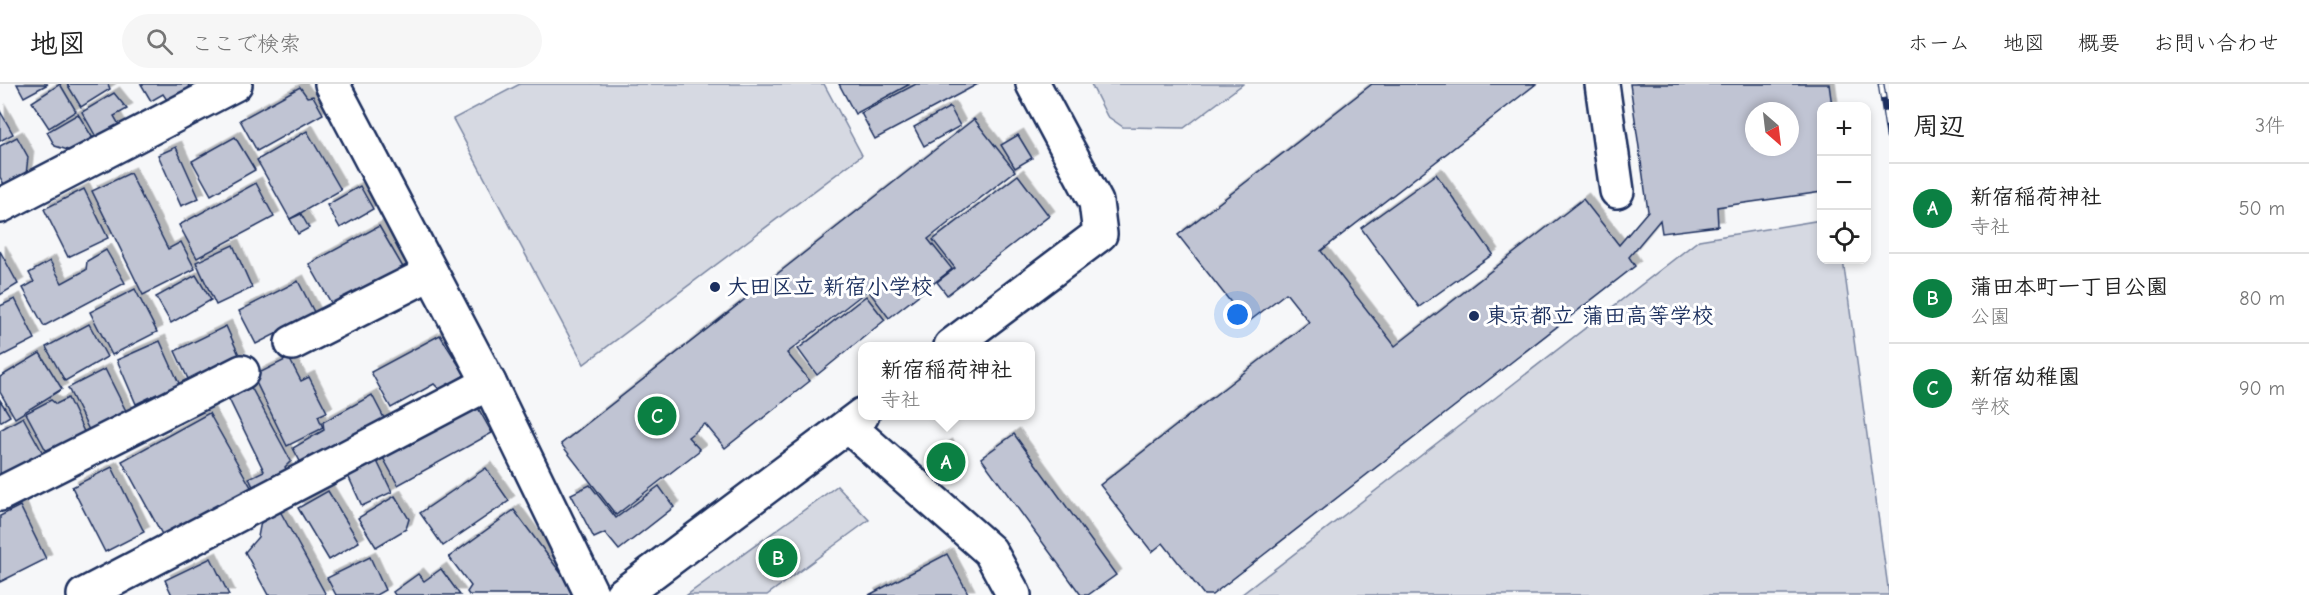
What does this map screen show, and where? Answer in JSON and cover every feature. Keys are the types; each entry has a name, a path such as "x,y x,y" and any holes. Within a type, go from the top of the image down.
{"street":[{"path":"0,206 235,84"},
{"path":"332,84 489,383 592,595"},
{"path":"956,342 1100,234 1096,202 1033,84"},
{"path":"1602,84 1617,191"},
{"path":"292,343 431,273"},
{"path":"0,494 243,372"},
{"path":"84,595 489,383"},
{"path":"622,595 855,420 990,551 1014,595"}],"shaded area":[{"path":"520,84 824,84 862,155 584,364 453,119"},
{"path":"1091,84 1243,84 1184,128 1123,127 1107,116"},
{"path":"1817,221 1817,264 1844,264 1889,595 1241,595 1699,240"},
{"path":"837,486 869,520 767,595 687,595"}],"building":[{"path":"17,84 48,84 24,97"},
{"path":"60,84 76,111 49,128 32,102"},
{"path":"67,84 108,84 110,89 81,107"},
{"path":"141,84 188,84 191,89 169,103 163,94 151,101"},
{"path":"839,84 910,84 855,114"},
{"path":"916,84 978,84 875,139 861,113"},
{"path":"1372,84 1536,84 1321,251 1395,346 1583,199 1619,245 1648,211 1630,84 1829,84 1831,102 1817,102 1817,193 1717,207 1718,226 1662,233 1660,220 1629,257 1635,266 1212,595 1204,595 1163,543 1152,552 1100,485 1309,322 1286,293 1247,323 1178,235"},
{"path":"300,87 307,97 313,96 323,114 257,151 240,120"},
{"path":"114,93 127,109 114,116 121,128 99,142 82,112"},
{"path":"950,107 960,126 924,146 914,127"},
{"path":"0,111 13,134 0,141"},
{"path":"78,114 94,140 74,152 55,146 47,132"},
{"path":"974,119 1015,171 928,239 952,269 889,318 868,290 787,353 810,381 725,448 705,424 688,437 700,450 616,515 561,444"},
{"path":"307,131 341,190 290,219 257,160"},
{"path":"1018,135 1032,158 1015,168 1001,145"},
{"path":"17,137 28,157 26,175 5,186 0,177 0,146"},
{"path":"235,137 255,170 211,195 192,161"},
{"path":"176,147 199,198 181,206 158,155"},
{"path":"130,173 168,249 181,242 195,269 143,295 92,191"},
{"path":"1436,174 1493,254 1419,307 1361,228"},
{"path":"1018,175 1049,216 947,295 937,282 955,268 933,240"},
{"path":"256,183 274,217 197,258 179,225"},
{"path":"360,186 373,209 340,228 327,205"},
{"path":"84,189 108,238 68,257 44,209"},
{"path":"301,214 309,228 298,234 290,219"},
{"path":"379,226 404,269 334,308 309,264"},
{"path":"233,245 252,288 216,305 196,262"},
{"path":"106,250 125,283 44,326 23,288 34,282 29,273 50,261 62,283 86,270 87,261"},
{"path":"0,251 18,284 0,295"},
{"path":"196,275 211,300 171,323 156,297"},
{"path":"298,281 315,314 256,344 239,311"},
{"path":"135,289 157,332 112,355 90,312"},
{"path":"866,296 885,320 817,375 798,349"},
{"path":"15,299 35,339 0,357 0,306"},
{"path":"89,324 107,357 65,381 46,347"},
{"path":"226,326 240,357 189,381 175,351"},
{"path":"440,335 465,375 440,390 434,384 391,408 371,372"},
{"path":"160,341 182,390 162,399 157,394 136,404 117,360"},
{"path":"40,353 62,389 15,418 0,392 0,377"},
{"path":"289,358 301,381 309,377 327,412 318,416 323,428 287,446 253,376"},
{"path":"105,369 129,417 92,436 68,388"},
{"path":"247,385 252,389 291,461 285,467 288,474 255,491 249,478 264,471 227,395"},
{"path":"372,395 385,420 302,465 293,448 324,430 323,422"},
{"path":"68,398 86,436 49,456 26,413 51,400 56,404"},
{"path":"0,400 10,416 0,422"},
{"path":"474,401 492,433 398,485 380,452"},
{"path":"209,413 252,489 164,538 122,461"},
{"path":"23,417 45,457 0,483 0,430"},
{"path":"1014,434 1116,575 1088,595 1081,595 981,458"},
{"path":"947,445 960,469 943,477 931,455"},
{"path":"374,455 392,492 362,506 345,469"},
{"path":"112,467 144,532 105,552 72,487"},
{"path":"486,468 509,501 443,546 420,513"},
{"path":"590,485 616,518 659,486 674,507 619,550 605,533 594,538 571,494"},
{"path":"328,491 359,542 329,560 298,508"},
{"path":"395,496 409,519 406,529 376,547 358,518"},
{"path":"20,506 46,559 0,582 0,516"},
{"path":"514,510 577,595 469,595 467,592 471,586 449,557"},
{"path":"280,511 326,595 268,595 245,552 258,537 261,521"},
{"path":"947,554 969,595 869,595"},
{"path":"370,557 385,590 376,595 336,595 327,578"},
{"path":"211,558 229,595 172,595 165,580"},
{"path":"441,569 460,595 395,595 393,592 418,574 424,581"}],"railway":[{"path":"1881,84 1889,136"}],"place":[{"name":"大田区立 新宿小学校","path":"715,287"},
{"name":"東京都立 蒲田高等学校","path":"1474,316"},
{"name":"新宿幼稚園","path":"657,416"},
{"name":"新宿稲荷神社","path":"946,462"},
{"name":"蒲田本町一丁目公園","path":"778,558"}]}
